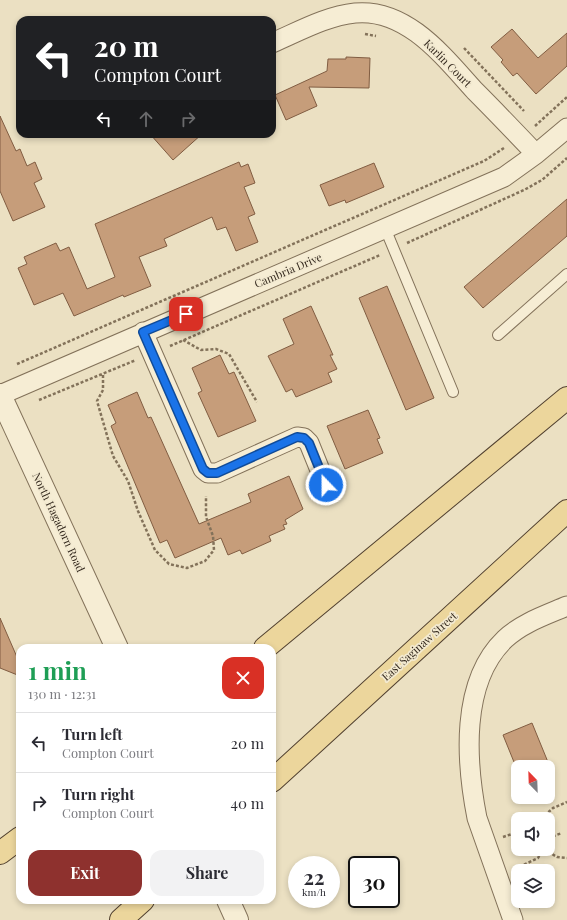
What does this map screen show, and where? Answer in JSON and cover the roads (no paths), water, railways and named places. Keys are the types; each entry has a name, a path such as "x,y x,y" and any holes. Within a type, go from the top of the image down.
{"main road":[{"path":"270,644 567,398"},
{"name":"East Saginaw Street","path":"276,777 567,511"},
{"path":"0,853 16,841"},
{"path":"121,920 139,904"}],"street":[{"name":"Karlin Court","path":"276,41 336,17 356,13 375,14 396,21 431,44 536,154"},
{"name":"Cambria Drive","path":"0,395 504,177 536,154 567,128"},
{"path":"143,332 203,469 208,473 217,473 297,437 304,438 309,443 326,485"},
{"name":"North Hagadorn Road","path":"0,395 115,644"},
{"path":"513,920 477,818 474,802 471,778 470,747 474,695 485,664 506,638 533,621 567,606"},
{"path":"230,904 237,920"}],"lane":[{"path":"385,228 453,392"},
{"path":"498,335 567,274"}]}
